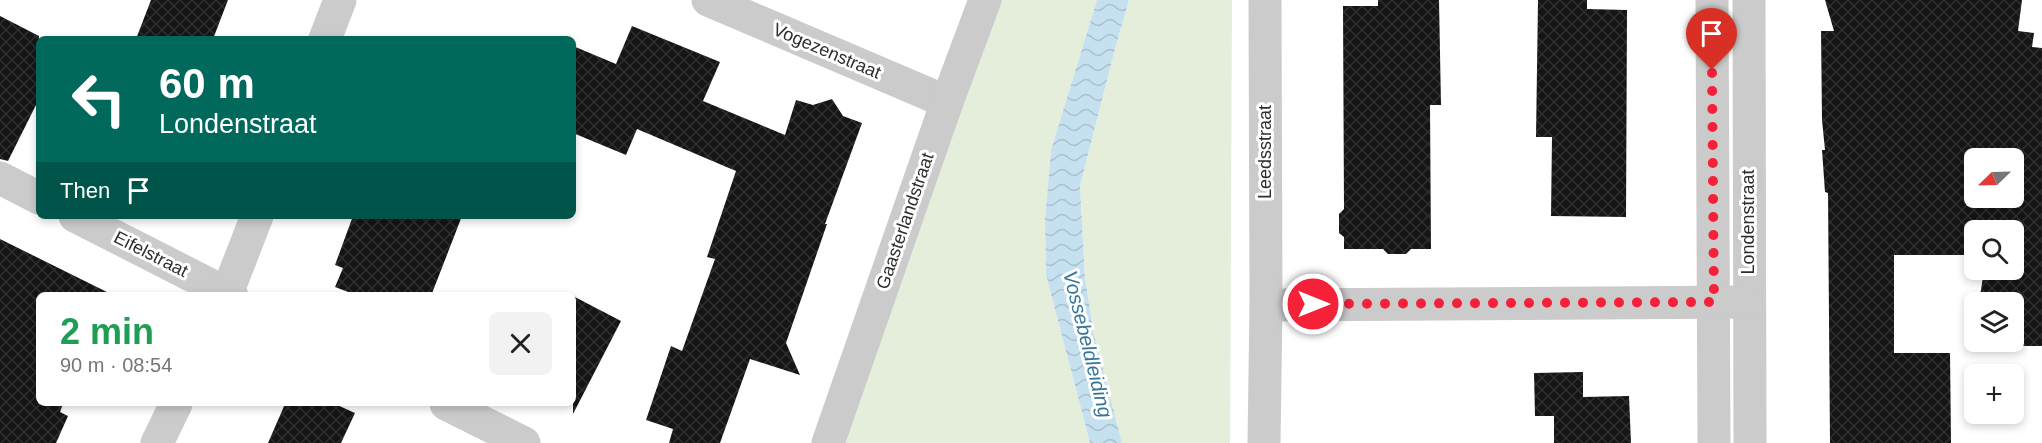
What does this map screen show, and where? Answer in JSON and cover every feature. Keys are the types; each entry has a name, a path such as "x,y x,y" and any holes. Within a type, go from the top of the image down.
{"street":[{"path":"326,36 340,0"},
{"name":"Vogezenstraat","path":"708,0 947,102"},
{"name":"Gaasterlandstraat","path":"828,443 985,0"},
{"name":"Leedsstraat","path":"1264,443 1265,0"},
{"name":"Londenstraat","path":"1712,0 1714,443"},
{"name":"Londenstraat","path":"1749,0 1750,443"},
{"path":"0,178 36,196"},
{"name":"Eifelstraat","path":"81,219 222,292"},
{"path":"229,292 256,219"},
{"path":"1266,304 1748,303"},
{"path":"157,443 175,406"},
{"path":"450,406 524,443"}],"green space":[{"path":"997,0 1097,0 1051,150 1045,219 1046,275 1090,443 843,443"},
{"path":"1129,0 1232,0 1230,443 1122,443 1094,335 1085,278 1080,186"}],"water":[{"name":"Vossebeldleiding","path":"1097,0 1129,0 1080,186 1085,278 1094,335 1122,443 1090,443 1046,275 1045,219 1051,150"}],"building":[{"path":"151,0 228,0 214,36 137,36"},
{"path":"1378,0 1439,0 1441,105 1430,105 1431,249 1411,249 1406,254 1388,254 1383,249 1344,249 1344,237 1339,233 1339,214 1344,209 1343,6 1378,6"},
{"path":"1538,0 1587,0 1587,9 1627,10 1626,217 1551,216 1552,137 1536,137"},
{"path":"1825,0 2022,0 2018,31 2034,33 2032,47 2042,48 2042,346 2024,346 2024,292 1981,292 1982,280 2024,280 2024,220 1964,220 1964,255 1894,255 1894,353 1950,353 1951,443 1830,443 1828,193 1825,192 1822,150 1825,150 1822,120 1821,31 1834,31"},
{"path":"0,16 39,36 36,36 36,105 8,161 0,159"},
{"path":"632,26 720,62 703,101 785,135 796,100 813,105 832,99 843,116 862,123 825,224 827,224 786,343 800,375 750,359 720,443 669,443 673,429 646,420 671,346 682,351 715,259 707,257 736,171 637,129 626,155 576,134 576,47 616,64"},
{"path":"352,219 461,219 433,292 348,292 335,287 343,268 335,265"},
{"path":"0,239 107,292 36,292 36,406 62,406 60,412 68,416 56,443 0,443"},
{"path":"576,298 621,321 573,414 573,406 576,406"},
{"path":"1583,372 1583,397 1629,396 1631,443 1554,443 1554,416 1535,416 1534,373"},
{"path":"284,406 339,406 355,413 341,443 268,443"}],"route":[{"path":"1313,304 1714,302 1712,70"}]}
